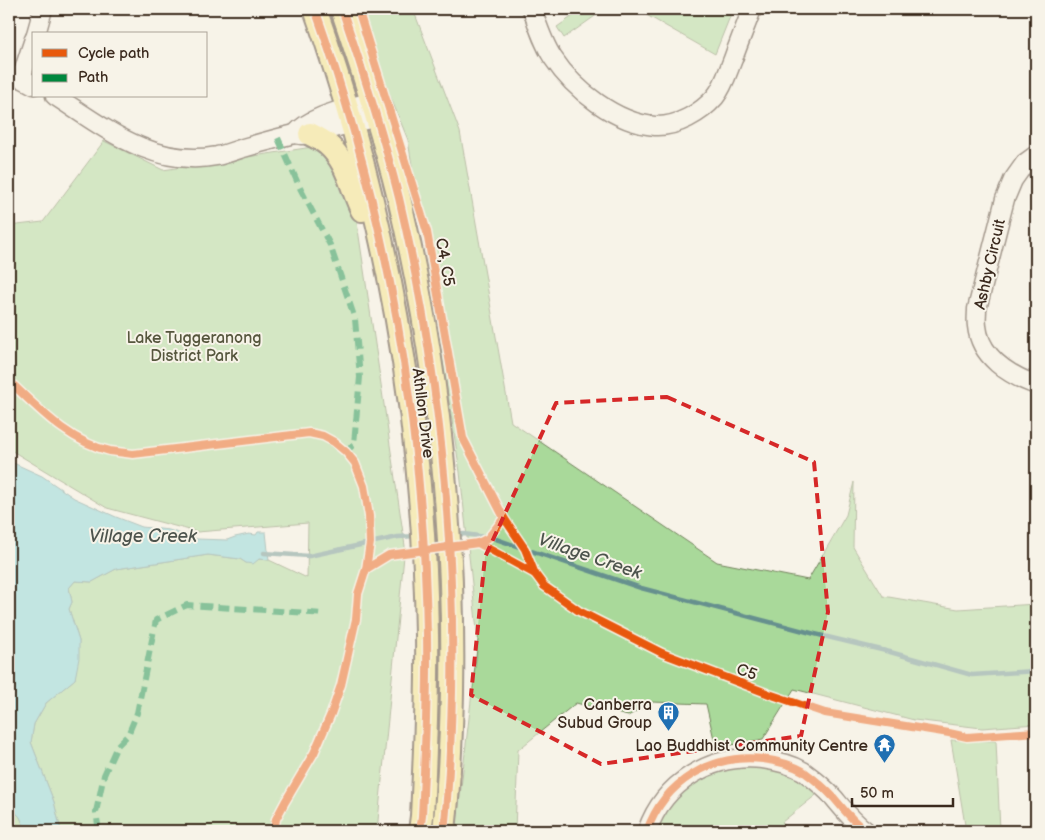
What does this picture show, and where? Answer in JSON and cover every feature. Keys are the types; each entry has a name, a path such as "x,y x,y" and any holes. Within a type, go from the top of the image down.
{"main road":[{"name":"Athllon Drive","path":"314,9 350,116 384,251 404,364 414,436 424,552 427,634 426,710 420,831"},
{"name":"Athllon Drive","path":"342,9 374,109 398,198 418,292 434,385 445,480 450,551 453,650 451,732 444,831"},
{"path":"302,134 327,144 339,158 347,172 358,202 384,251"}],"street":[{"path":"37,32 43,9"},
{"path":"532,9 544,41 553,58 569,78 588,96 629,120 662,126 684,120 702,110 716,96 726,78 752,9"},
{"path":"21,79 32,45"},
{"path":"58,98 121,138 163,155 190,158 216,156 302,134 374,109"},
{"name":"Ashby Circuit","path":"1036,155 1025,163 1013,180 1005,199 976,310 976,325 985,349 990,356 1006,370 1036,385"},
{"path":"647,831 660,804 690,775 713,764 735,758 754,758 774,760 802,771 824,787 844,811 866,831"}],"highlighted area":[{"path":"667,397 814,462 828,612 801,736 601,764 471,695 485,557 556,403"}],"green space":[{"path":"355,9 413,9 460,132 511,422 717,562 808,580 846,515 854,482 853,547 883,596 958,609 1036,604 1036,724 982,728 914,720 794,689 763,739 716,748 706,704 652,702 628,716 576,703 518,750 515,831 456,831 478,640 460,472 408,140"},
{"path":"583,9 605,9 564,38 557,27"},
{"path":"636,9 733,9 715,54"},
{"name":"Lake Tuggeranong District Park","path":"104,141 163,170 345,142 405,546 377,831 61,831 54,802 31,742 34,724 46,703 75,679 79,641 69,609 72,602 69,588 75,581 92,582 116,569 208,555 240,559 246,563 259,559 269,560 307,578 308,523 197,532 107,508 9,449 9,226 43,222"},
{"path":"951,740 996,741 1000,831 966,831"},
{"path":"746,767 769,768 781,771 813,790 816,795 782,822 788,831 657,831 667,811 689,787 708,775 719,771"},
{"path":"9,805 20,817 26,831 9,831"}],"water":[{"path":"9,461 42,476 74,498 142,527 169,530 197,539 227,540 249,534 256,535 258,532 266,532 269,560 259,559 253,564 246,563 240,559 208,555 116,569 92,582 75,581 69,588 72,602 69,609 79,641 79,658 75,679 46,703 34,724 31,742 54,802 61,831 26,831 20,817 9,805"}],"waterway":[{"name":"Village Creek","path":"454,535 464,534 493,538 641,588 972,675 1036,671"},
{"name":"Village Creek","path":"264,553 309,556 398,537 417,536"}],"marked path":[{"path":"278,138 300,188 330,245 355,319 360,377 354,444 346,452"},
{"path":"99,831 96,812 104,775 117,746 128,735 137,713 156,620 187,605 325,614"}],"cycle path":[{"path":"315,9 362,161 381,239 409,396 418,475 427,635 426,726 420,831"},
{"path":"342,9 372,103 399,198 424,320 441,444 447,506 452,631 450,745 444,831"},
{"name":"C4, C5","path":"358,9 427,232 463,438 504,518 525,549 535,574 544,586 579,611 662,653 769,694 825,713 967,737 1036,732"},
{"path":"9,381 55,423 81,440 95,447 110,451 133,454 309,433 323,436 334,442 355,463 364,486 369,516 370,543 366,569 358,594 356,619 341,685 331,714 314,753 276,819 274,831"},
{"path":"366,569 389,555 478,543 488,538 504,518"},
{"path":"478,543 535,574"},
{"path":"647,831 665,798 692,774 708,766 744,758 779,762 794,766 803,771 827,791 853,820 866,831"}],"place":[{"name":"Canberra Subud Group","path":"668,732"},
{"name":"Lao Buddhist Community Centre","path":"884,764"}]}
